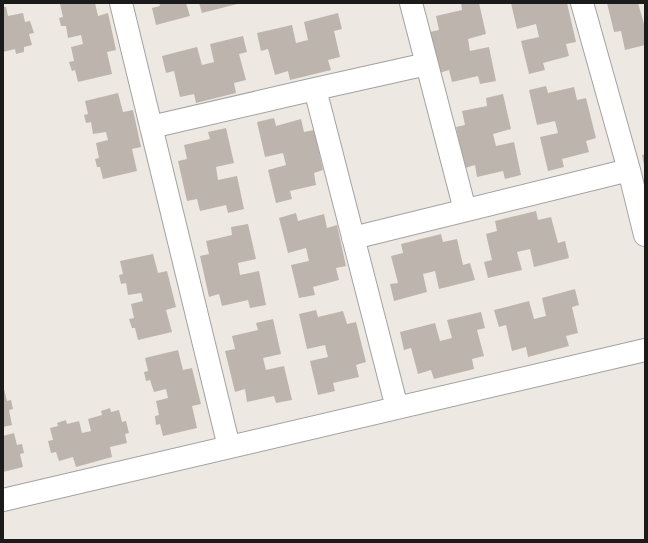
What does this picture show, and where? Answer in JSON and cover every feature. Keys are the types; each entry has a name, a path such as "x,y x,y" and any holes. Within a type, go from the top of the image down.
{"street":[{"path":"121,3 228,447"},
{"path":"411,3 465,210"},
{"path":"582,3 629,170 645,235"},
{"path":"151,127 427,64"},
{"path":"315,89 397,408"},
{"path":"353,238 629,170"},
{"path":"3,500 645,350"}],"building":[{"path":"95,3 98,16 108,13 116,50 107,52 112,74 78,82 75,70 72,71 69,62 74,61 71,47 83,44 81,35 68,38 66,26 61,26 59,18 63,17 60,4"},
{"path":"159,3 186,3 190,16 156,25 152,8 160,6"},
{"path":"199,3 237,3 237,4 202,13"},
{"path":"461,3 479,3 486,34 468,39 470,51 489,47 496,81 480,84 478,76 452,82 449,70 439,73 430,32 439,30 436,16 462,10"},
{"path":"511,3 567,3 576,42 566,44 569,56 543,63 545,70 529,74 521,41 539,37 536,24 517,29"},
{"path":"607,3 638,3 644,24 645,23 645,45 625,50 621,31 614,32"},
{"path":"3,7 6,7 8,16 23,13 25,22 30,21 34,33 29,34 32,45 24,47 24,52 16,54 15,49 3,52"},
{"path":"338,13 342,29 334,31 340,57 328,60 331,70 290,80 288,71 275,75 268,49 261,51 257,33 292,25 296,43 308,40 304,22"},
{"path":"243,36 247,52 239,54 246,80 234,83 236,93 196,103 194,94 180,97 174,71 166,73 162,56 197,47 202,65 214,62 210,44"},
{"path":"546,86 548,93 574,87 577,100 586,98 596,138 586,141 589,152 562,159 564,167 548,171 540,137 558,133 555,121 537,125 529,90"},
{"path":"118,93 123,112 133,110 141,147 132,149 137,171 103,179 100,167 97,167 95,159 99,158 96,143 108,140 106,132 93,134 91,122 86,123 84,115 88,114 85,101"},
{"path":"503,94 511,129 493,134 496,146 514,142 521,175 505,179 503,171 477,177 475,165 465,168 456,127 465,125 462,111 487,106 486,98"},
{"path":"274,118 276,126 301,119 304,132 314,130 323,170 314,173 316,185 290,191 292,199 276,203 268,170 286,165 283,153 265,157 257,122"},
{"path":"226,128 234,163 216,167 218,180 237,176 244,209 228,213 226,205 200,211 197,199 187,201 178,161 187,159 184,145 210,139 208,132"},
{"path":"645,154 645,165 644,165 642,155"},
{"path":"536,211 538,220 551,217 558,243 565,241 569,258 534,267 530,249 517,252 522,270 488,278 484,262 492,260 486,234 497,231 495,221"},
{"path":"296,213 298,221 324,214 327,228 337,225 346,266 336,268 339,280 313,287 315,295 299,298 291,265 309,261 306,248 288,253 279,218"},
{"path":"248,224 256,259 238,263 240,275 259,271 266,305 250,308 248,300 222,306 219,294 209,297 200,256 209,254 206,241 232,235 231,227"},
{"path":"441,234 443,242 457,239 463,265 470,263 475,280 439,289 435,271 423,274 427,292 394,301 390,284 398,283 391,256 403,253 401,244"},
{"path":"153,254 158,273 167,271 176,307 166,310 172,332 138,340 135,328 132,328 129,319 134,318 131,304 143,301 141,293 128,295 126,283 121,284 119,275 123,274 120,261"},
{"path":"575,289 579,305 572,307 578,333 566,336 569,346 528,357 526,347 512,351 506,325 499,327 494,310 529,301 534,319 546,316 542,298"},
{"path":"316,310 318,317 343,311 347,324 356,322 366,362 356,365 359,377 333,383 335,391 318,395 310,361 328,357 325,345 307,349 299,314"},
{"path":"481,312 485,328 477,330 484,356 472,359 474,369 434,379 431,370 418,374 411,348 404,350 400,332 435,323 440,341 452,338 447,320"},
{"path":"273,319 281,354 263,358 266,370 284,366 292,400 276,403 274,396 247,402 245,389 235,392 225,351 235,349 232,336 258,330 256,323"},
{"path":"178,350 183,370 192,368 201,404 192,406 197,428 163,436 160,424 156,425 155,416 159,415 156,401 168,398 166,389 154,392 150,380 146,381 144,372 148,371 145,358"},
{"path":"3,389 7,401 11,400 13,409 9,410 12,425 3,427"},
{"path":"110,408 111,412 119,410 122,422 126,421 129,433 125,434 127,443 110,447 112,457 76,467 73,457 59,461 56,452 51,453 48,441 53,440 50,428 58,426 57,423 66,420 67,424 79,421 82,433 91,431 88,419 102,415 101,411"},
{"path":"14,433 17,445 22,444 24,453 20,454 23,467 3,472 3,436"}]}
